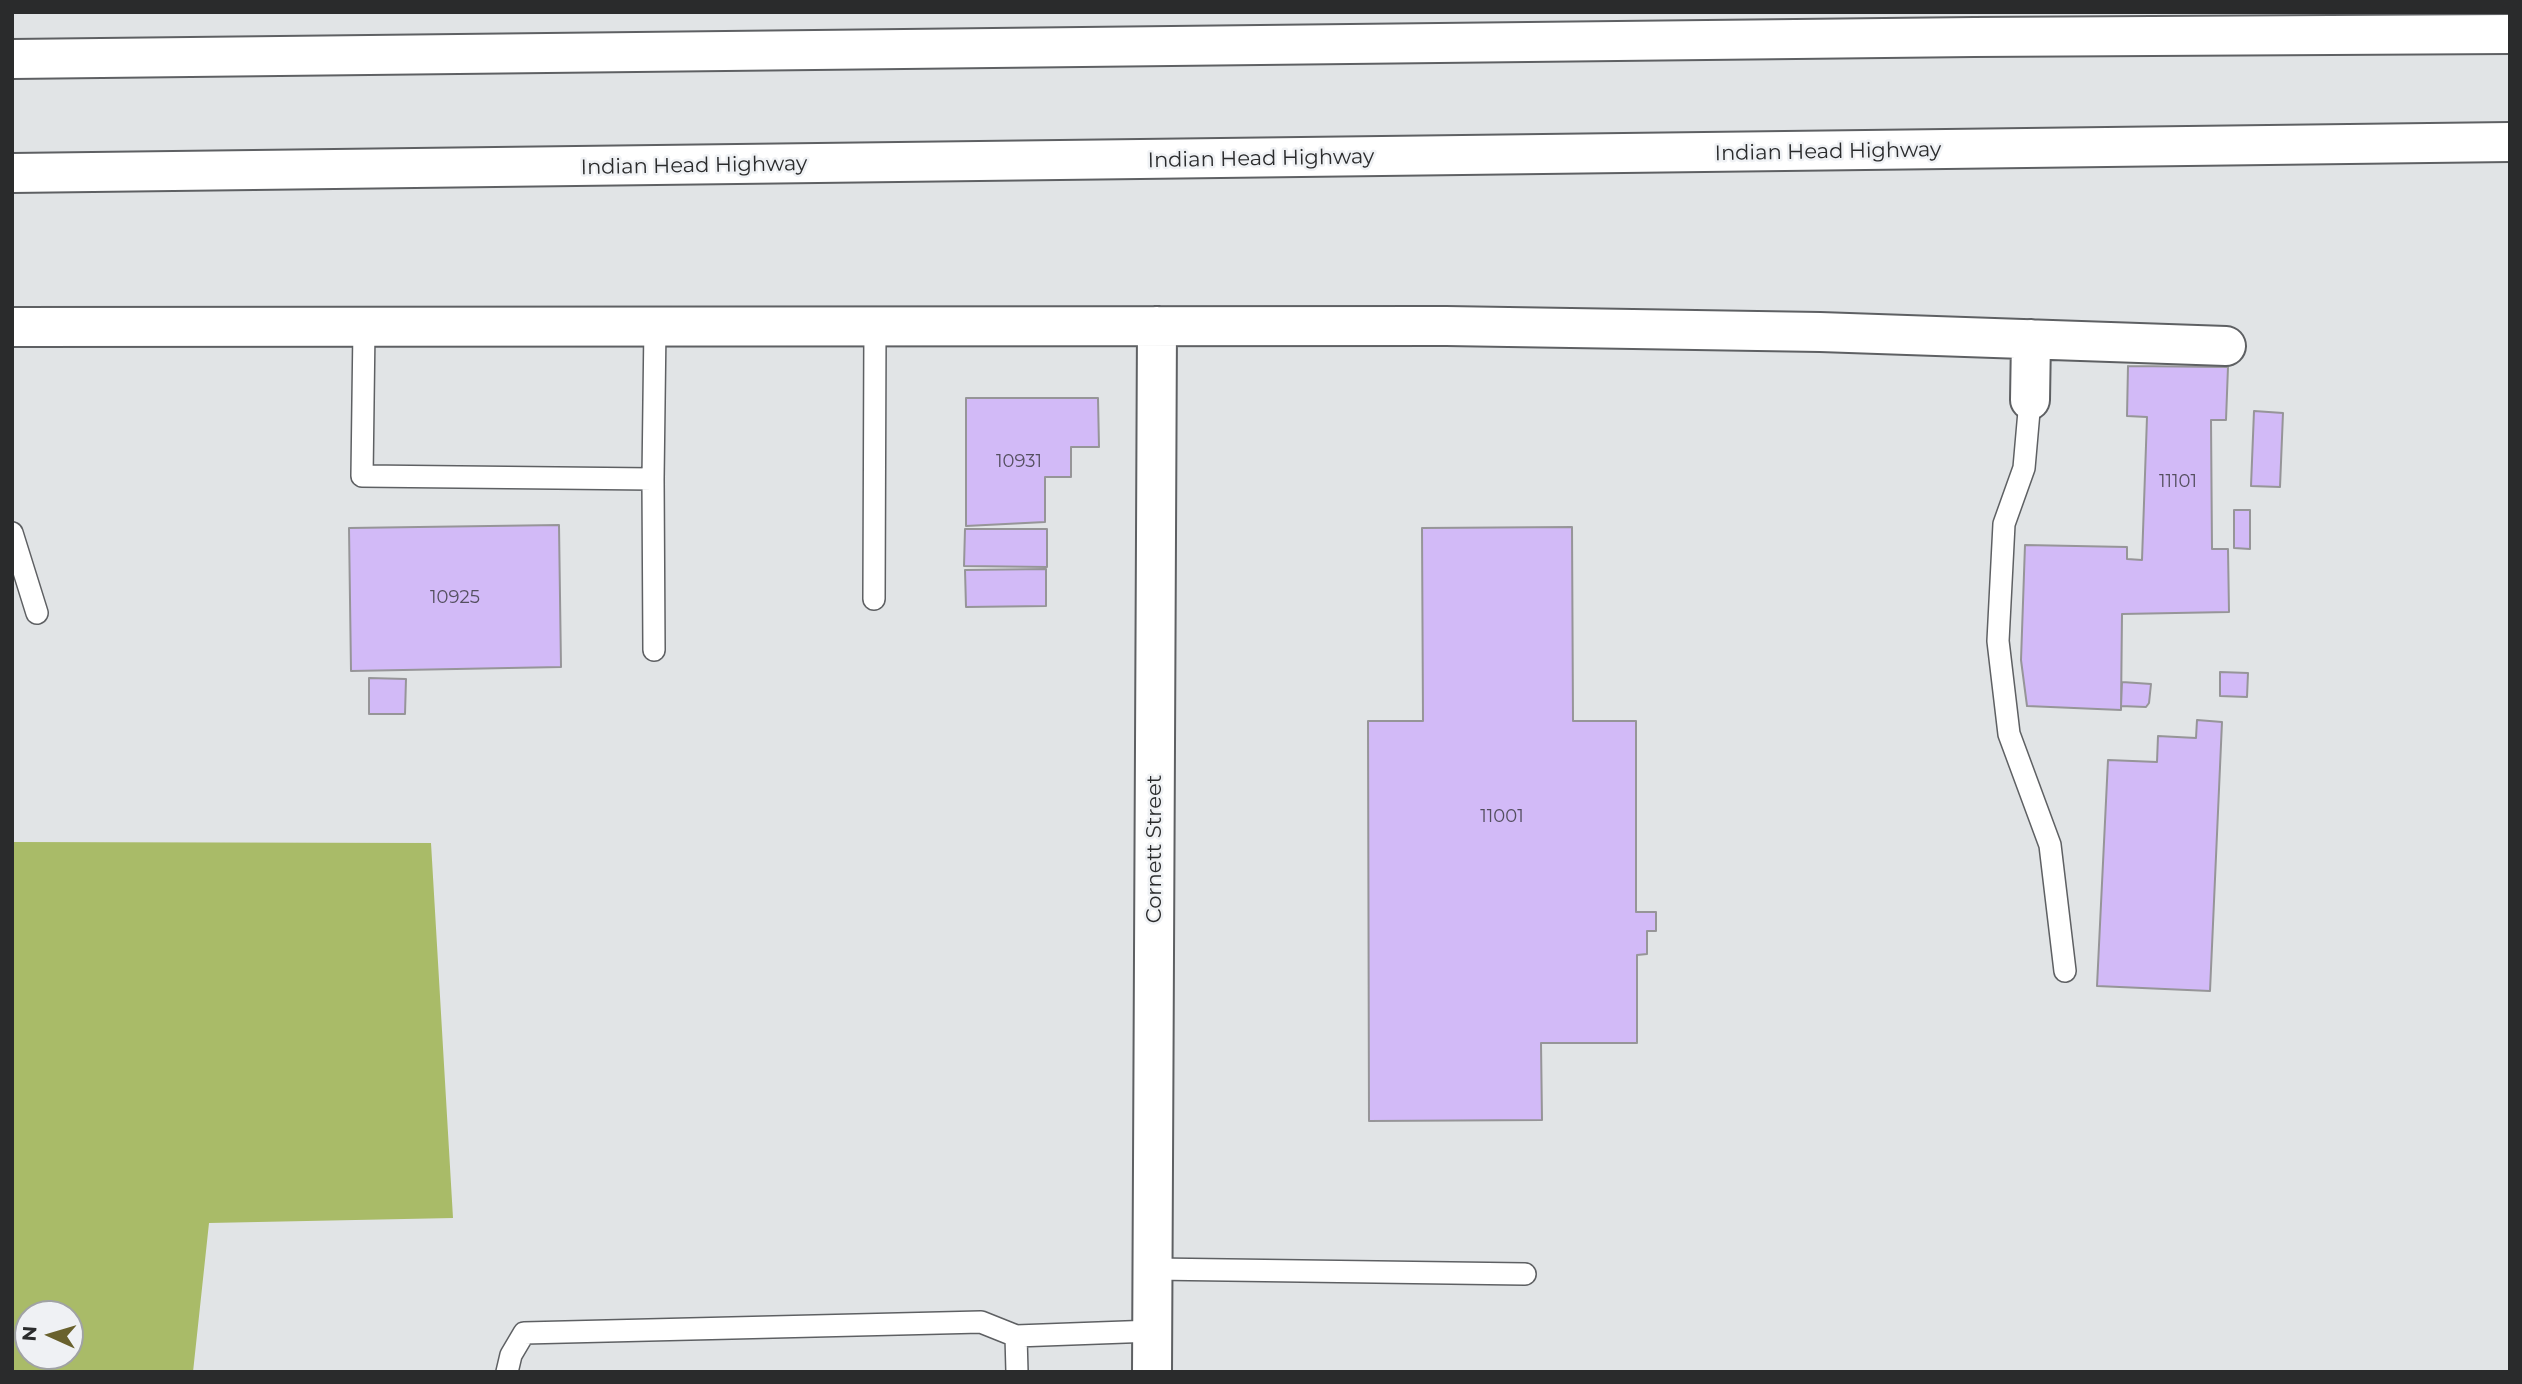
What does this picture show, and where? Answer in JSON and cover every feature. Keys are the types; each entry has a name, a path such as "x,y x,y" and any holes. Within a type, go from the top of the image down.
{"main road":[{"path":"12,59 1988,37 2510,34"},
{"name":"Indian Head Highway","path":"12,173 2510,142"},
{"name":"Cornett Street","path":"1152,1372 1157,326"},
{"path":"12,327 1460,326 2226,346"},
{"path":"2030,400 2031,339"}],"lane":[{"path":"654,650 655,326"},
{"path":"874,599 876,326"},
{"path":"364,328 362,476 653,479"},
{"path":"2030,400 2024,468 2004,524 1998,641 2009,734 2050,845 2065,971"},
{"path":"12,533 37,613"},
{"path":"1153,1269 1525,1274"},
{"path":"507,1372 511,1355 524,1333 981,1322 1016,1336 1153,1331"},
{"path":"1016,1336 1017,1372"}],"green space":[{"path":"12,842 431,843 453,1218 209,1223 193,1372 12,1372"}],"building":[{"path":"2128,366 2228,367 2226,420 2211,420 2212,549 2228,549 2229,612 2122,614 2121,710 2027,706 2021,660 2025,545 2127,547 2127,559 2142,560 2147,417 2127,416"},
{"path":"966,398 1098,398 1099,447 1071,447 1071,477 1045,477 1045,522 966,526"},
{"path":"2254,411 2283,413 2280,487 2251,486"},
{"path":"2234,510 2250,510 2250,549 2234,548"},
{"path":"559,525 561,667 351,671 349,528"},
{"path":"1572,527 1573,721 1636,721 1636,912 1656,912 1656,931 1647,931 1647,954 1637,955 1637,1043 1541,1043 1542,1120 1369,1121 1368,721 1423,721 1422,528"},
{"path":"965,529 1047,529 1047,567 964,566"},
{"path":"1046,569 1046,606 966,607 965,570"},
{"path":"2220,672 2248,673 2247,697 2220,696"},
{"path":"369,678 406,679 405,714 369,714"},
{"path":"2122,682 2151,684 2146,707 2121,706"},
{"path":"2197,720 2222,722 2210,991 2097,986 2108,760 2157,762 2158,736 2196,738"}]}
